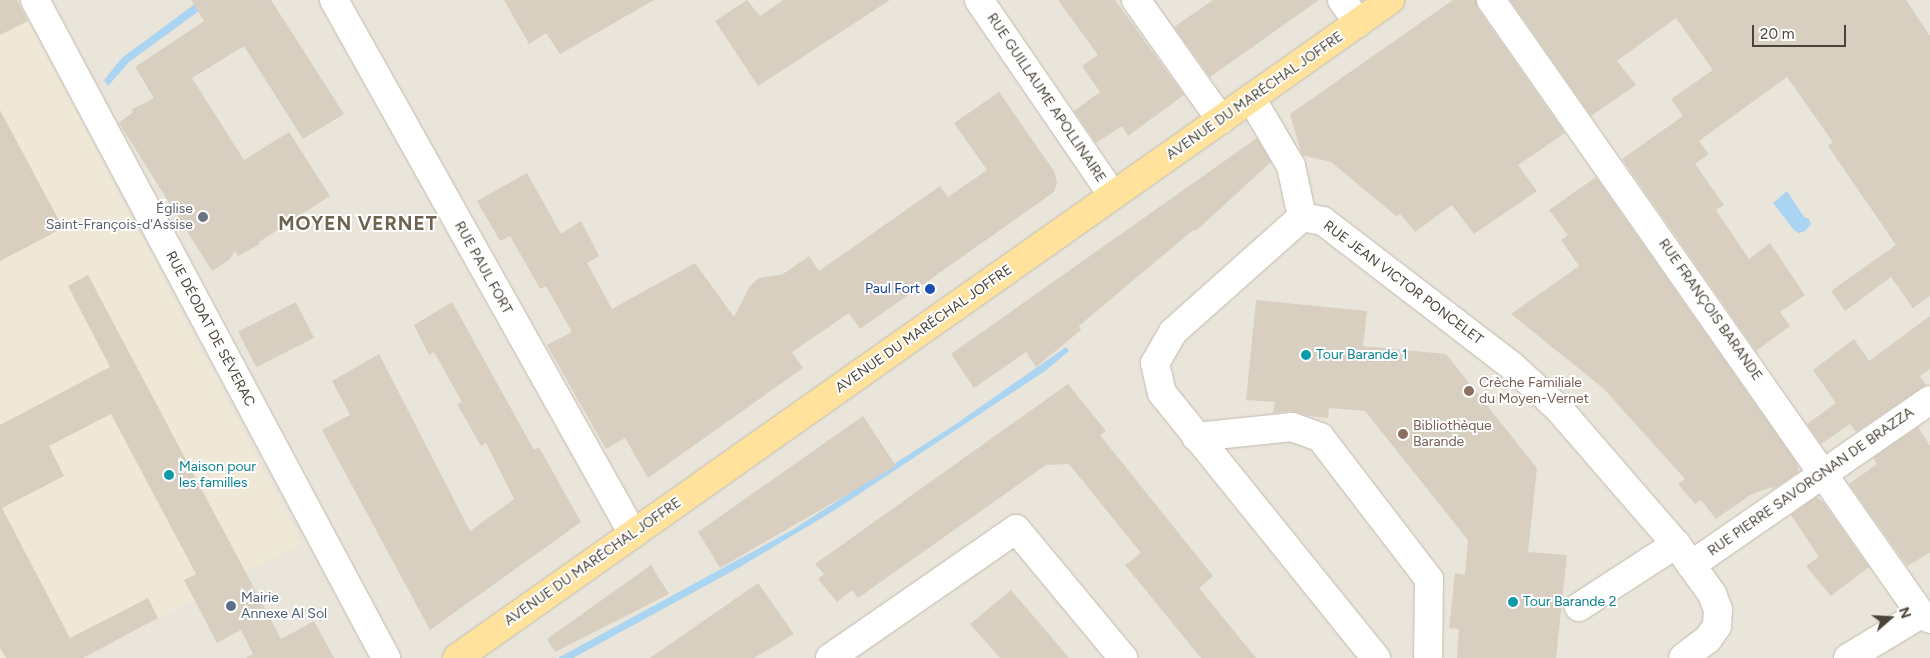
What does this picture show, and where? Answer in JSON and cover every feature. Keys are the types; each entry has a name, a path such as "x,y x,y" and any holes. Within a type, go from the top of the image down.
{"main road":[{"name":"AVENUE DU MARÉCHAL JOFFRE","path":"457,658 1390,0"}],"street":[{"name":"RUE DÉODAT DE SÉVERAC","path":"35,0 386,658"},
{"name":"RUE PAUL FORT","path":"334,0 633,534"},
{"name":"RUE GUILLAUME APOLLINAIRE","path":"978,0 1113,196"},
{"path":"1136,0 1221,120"},
{"path":"1342,0 1358,23"},
{"name":"RUE FRANÇOIS BARANDE","path":"1491,0 1926,616"},
{"path":"1251,98 1291,166 1313,219 1173,332 1155,363 1162,393 1376,658"},
{"name":"RUE JEAN VICTOR PONCELET","path":"1313,219 1532,384 1560,409 1684,554 1712,594 1718,610 1717,626 1699,648 1682,658"},
{"name":"RUE PIERRE SAVORGNAN DE BRAZZA","path":"1579,608 1684,554 1825,474 1930,400"},
{"path":"1196,437 1292,427 1320,437 1429,579 1428,658"},
{"path":"830,658 1016,529 1123,658"},
{"path":"1848,658 1926,616"}],"shaded area":[{"path":"0,0 1930,0 1930,658 0,658"},
{"path":"0,0 17,0 302,543 83,658 0,658"}],"water":[{"path":"200,0 214,0 129,62 108,86 104,80 122,58"},
{"path":"1787,191 1804,217 1809,219 1811,224 1805,231 1799,233 1794,230 1773,203"},
{"path":"1066,347 1069,351 1045,371 835,510 740,567 573,658 558,658 794,529 956,424"}],"building":[{"path":"0,0 17,0 28,21 0,35"},
{"path":"191,0 271,0 344,114 303,139 244,46 192,78 244,160 289,132 330,196 259,242 260,244 238,256 235,251 229,260 212,271 119,123 133,112 131,110 154,98 135,67 204,21"},
{"path":"504,0 654,0 560,54 546,33 529,44"},
{"path":"747,0 760,16 783,0 890,0 758,86 715,21"},
{"path":"1058,0 1115,0 1184,95 1128,136 1122,126 1096,143 1074,111 1100,92 1082,66 1098,55"},
{"path":"1213,0 1319,0 1210,77 1174,27"},
{"path":"1453,0 1476,0 1478,9 1565,133 1518,165 1537,191 1474,234 1452,205 1415,232 1400,214 1396,216 1331,162 1302,155 1290,114"},
{"path":"1510,0 1906,0 1930,36 1930,296 1913,308 1891,277 1845,311 1831,291 1896,245 1828,146 1833,142 1787,77 1699,141 1709,154 1695,164 1724,205 1716,210 1749,259 1770,243 1805,295 1780,312 1790,326 1756,351 1622,159 1683,116 1671,99 1713,70 1676,18 1617,61 1636,85 1591,116"},
{"path":"999,92 1054,171 1057,183 1054,192 860,329 849,313 792,352 803,368 648,478 625,438 606,449 547,345 572,332 546,286 540,289 510,236 500,241 477,201 527,173 561,234 581,221 599,256 587,263 612,309 695,263 734,317 750,286 759,278 783,274 809,256 819,271 940,186 948,197 987,170 954,123"},
{"path":"0,110 63,228 0,261"},
{"path":"1257,138 1271,162 1197,230 1193,230 1079,326 1081,330 1036,367 1026,352 974,388 951,354"},
{"path":"1596,177 1796,462 1799,472 1773,489 1771,487 1750,495 1716,519 1701,500 1695,504 1678,484 1685,479 1603,388 1511,314 1579,266 1561,240 1568,235 1549,210"},
{"path":"88,275 281,639 314,621 334,658 245,658 253,654 241,630 217,643 184,580 196,574 111,414 49,446 64,476 2,508 70,638 148,598 158,618 83,658 6,658 0,648 0,425 110,367 68,286"},
{"path":"1256,300 1367,311 1363,346 1446,354 1537,468 1528,552 1567,555 1556,658 1457,658 1459,629 1449,628 1455,573 1465,575 1468,540 1365,411 1329,408 1328,418 1309,416 1291,411 1273,413 1275,402 1246,400"},
{"path":"296,302 314,338 256,367 238,332"},
{"path":"452,302 534,450 539,447 581,522 430,630 322,430 350,415 332,381 379,354 470,531 514,499 486,443 481,446 457,404 462,402 434,352 429,355 414,325"},
{"path":"1930,316 1930,369 1920,376 1926,385 1856,432 1850,424 1821,444 1807,424 1836,403 1813,370 1854,339 1869,361"},
{"path":"1068,384 1106,431 1100,435 1213,576 1199,588 1256,658 1201,658 1125,565 1141,553 1069,464 1046,465 858,598 852,590 837,602 818,579 824,574 815,564"},
{"path":"863,416 896,466 720,568 698,532"},
{"path":"1918,427 1930,446 1930,553 1907,566 1849,484 1877,464 1873,458"},
{"path":"1816,497 1823,502 1869,567 1831,596 1806,566 1819,557 1791,515"},
{"path":"651,565 669,594 555,652 547,639"},
{"path":"758,583 794,634 754,658 650,658"},
{"path":"1011,590 1069,658 1000,658 970,624"}],"place":[{"name":"Église Saint-François-d'Assise","path":"203,217"},
{"name":"Paul Fort","path":"930,289"},
{"name":"Tour Barande 1","path":"1306,355"},
{"name":"Crèche Familiale du Moyen-Vernet","path":"1469,391"},
{"name":"Bibliothèque Barande","path":"1403,434"},
{"name":"Maison pour les familles","path":"169,475"},
{"name":"Tour Barande 2","path":"1513,602"},
{"name":"Mairie Annexe Al Sol","path":"231,606"}],"district":[{"name":"MOYEN VERNET","path":"358,224"}]}
